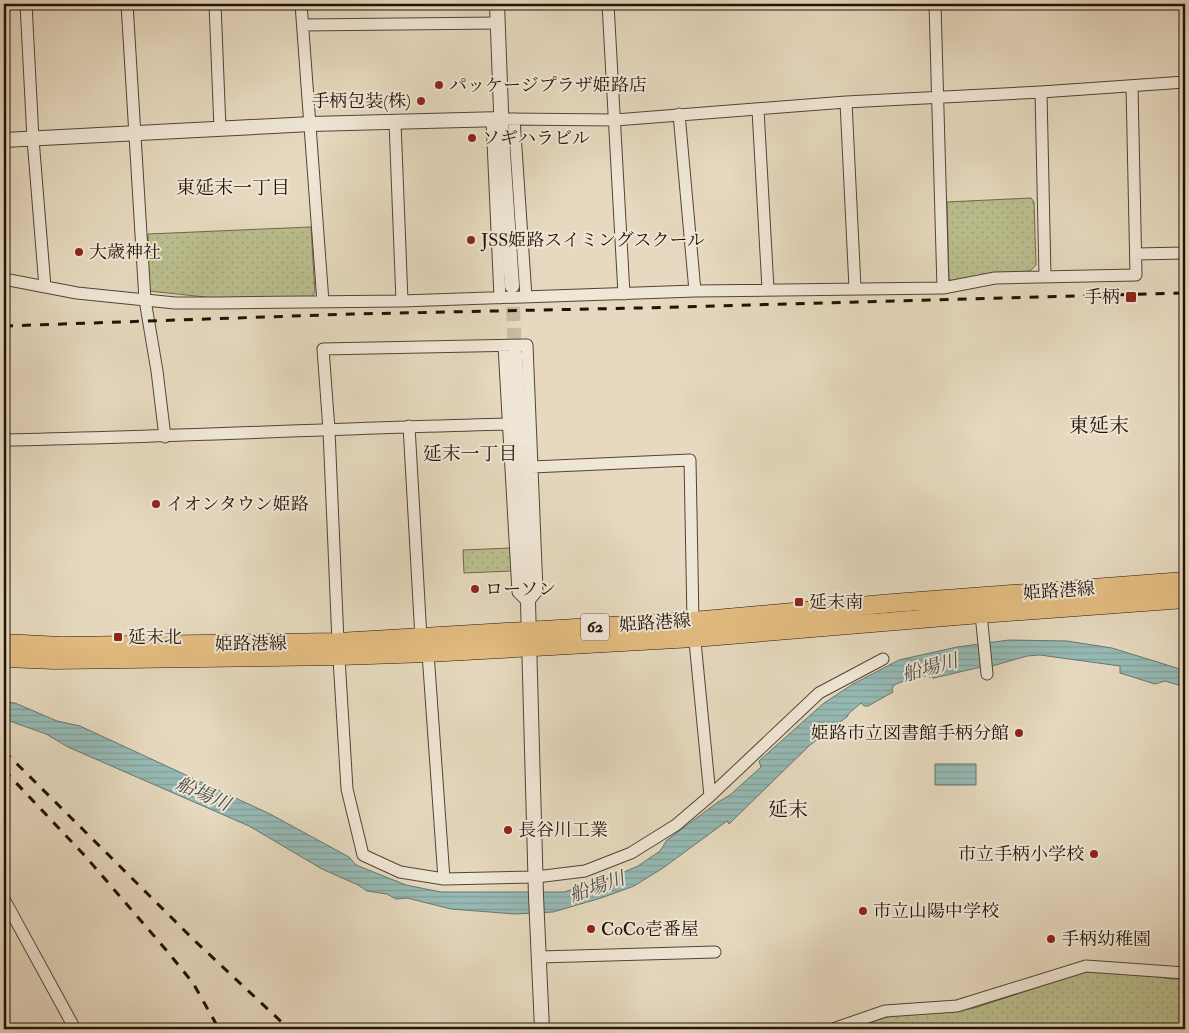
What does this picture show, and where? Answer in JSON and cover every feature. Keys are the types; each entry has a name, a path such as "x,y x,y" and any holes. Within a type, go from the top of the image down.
{"main road":[{"name":"姫路港線","path":"693,630 1185,581"},
{"name":"姫路港線","path":"4,658 55,660 425,646 981,614 1185,599"},
{"name":"姫路港線","path":"4,643 61,646 339,649"}],"street":[{"path":"26,4 33,139 45,287"},
{"path":"127,4 145,300 158,371 165,437"},
{"path":"215,4 220,129"},
{"path":"301,4 323,302"},
{"path":"497,4 512,286"},
{"path":"608,4 624,294"},
{"path":"935,4 943,288"},
{"path":"303,25 498,23"},
{"path":"4,140 311,124 502,119 615,120 846,102 1041,92 1185,82"},
{"path":"4,279 77,293 175,303 218,304 402,301 695,291 943,288 995,278 1136,275 1132,86"},
{"path":"1041,92 1045,276"},
{"path":"846,102 856,288"},
{"path":"758,110 768,290"},
{"path":"679,114 695,291"},
{"path":"502,119 526,297"},
{"path":"500,298 502,119"},
{"path":"395,122 402,301"},
{"path":"1136,254 1185,253"},
{"path":"528,602 537,592 527,345 510,350 323,349 329,430 347,789 364,855 400,872 444,879 536,877 585,871 631,853 676,825 710,796 819,693 883,659"},
{"path":"510,350 508,424 518,592 528,602"},
{"path":"510,350 528,602 542,1029"},
{"path":"4,440 165,437 409,426 508,424"},
{"path":"409,426 444,879"},
{"path":"532,467 690,460 693,630 710,796"},
{"path":"981,614 987,674"},
{"path":"4,899 75,1029"},
{"path":"540,957 715,952"},
{"path":"833,1029 885,1011 957,1006 998,995 1086,966 1185,973"}],"green space":[{"path":"1031,198 1034,202 1036,265 1030,271 993,273 953,282 949,279 947,202"},
{"path":"311,227 315,293 310,298 214,298 149,291 148,234"},
{"path":"511,548 512,571 464,573 463,550"},
{"path":"1118,971 1172,979 1185,979 1185,1029 857,1029 876,1020 892,1016 974,1008 1085,972"}],"water":[{"name":"船場川","path":"1009,640 1067,641 1112,648 1180,669 1184,667 1185,687 1165,681 1155,684 1120,673 1120,666 1040,655 1027,656 982,669 981,667 934,678 919,675 894,685 893,692 868,706 864,706 861,703 848,716 810,745 729,824 727,821 663,868 634,886 553,912 515,914 451,909 407,898 396,899 387,894 367,891 322,869 249,826 68,747 46,734 4,719 4,702 15,703 57,721 80,726 270,814 349,857 356,865 406,885 441,892 564,892 615,876 638,866 660,851 667,840 730,795 761,767 759,761 824,703 853,684 899,660 957,647"},
{"path":"935,764 976,764 976,785 935,785"}],"waterway":[{"path":"4,939 5,1029"}],"tunnel":[{"path":"512,286 515,354"}],"railway":[{"path":"4,326 352,314 1185,293"},
{"path":"4,751 195,941 289,1029"},
{"path":"4,770 86,857 167,951 193,983 219,1029"}],"place":[{"name":"パッケージプラザ姫路店","path":"439,85"},
{"name":"手柄包装(株)","path":"421,101"},
{"name":"ソギハラビル","path":"472,138"},
{"name":"JSS姫路スイミングスクール","path":"471,240"},
{"name":"大歳神社","path":"79,252"},
{"name":"手柄","path":"1131,297"},
{"name":"イオンタウン姫路","path":"156,504"},
{"name":"ローソン","path":"475,589"},
{"name":"延末南","path":"799,602"},
{"name":"延末北","path":"118,637"},
{"name":"姫路市立図書館手柄分館","path":"1019,733"},
{"name":"長谷川工業","path":"508,830"},
{"name":"市立手柄小学校","path":"1094,854"},
{"name":"市立山陽中学校","path":"863,911"},
{"name":"CoCo壱番屋","path":"591,929"},
{"name":"手柄幼稚園","path":"1051,939"}],"district":[{"name":"東延末一丁目","path":"233,188"},
{"name":"東延末","path":"1099,425"},
{"name":"延末一丁目","path":"470,454"},
{"name":"延末","path":"788,809"}]}
